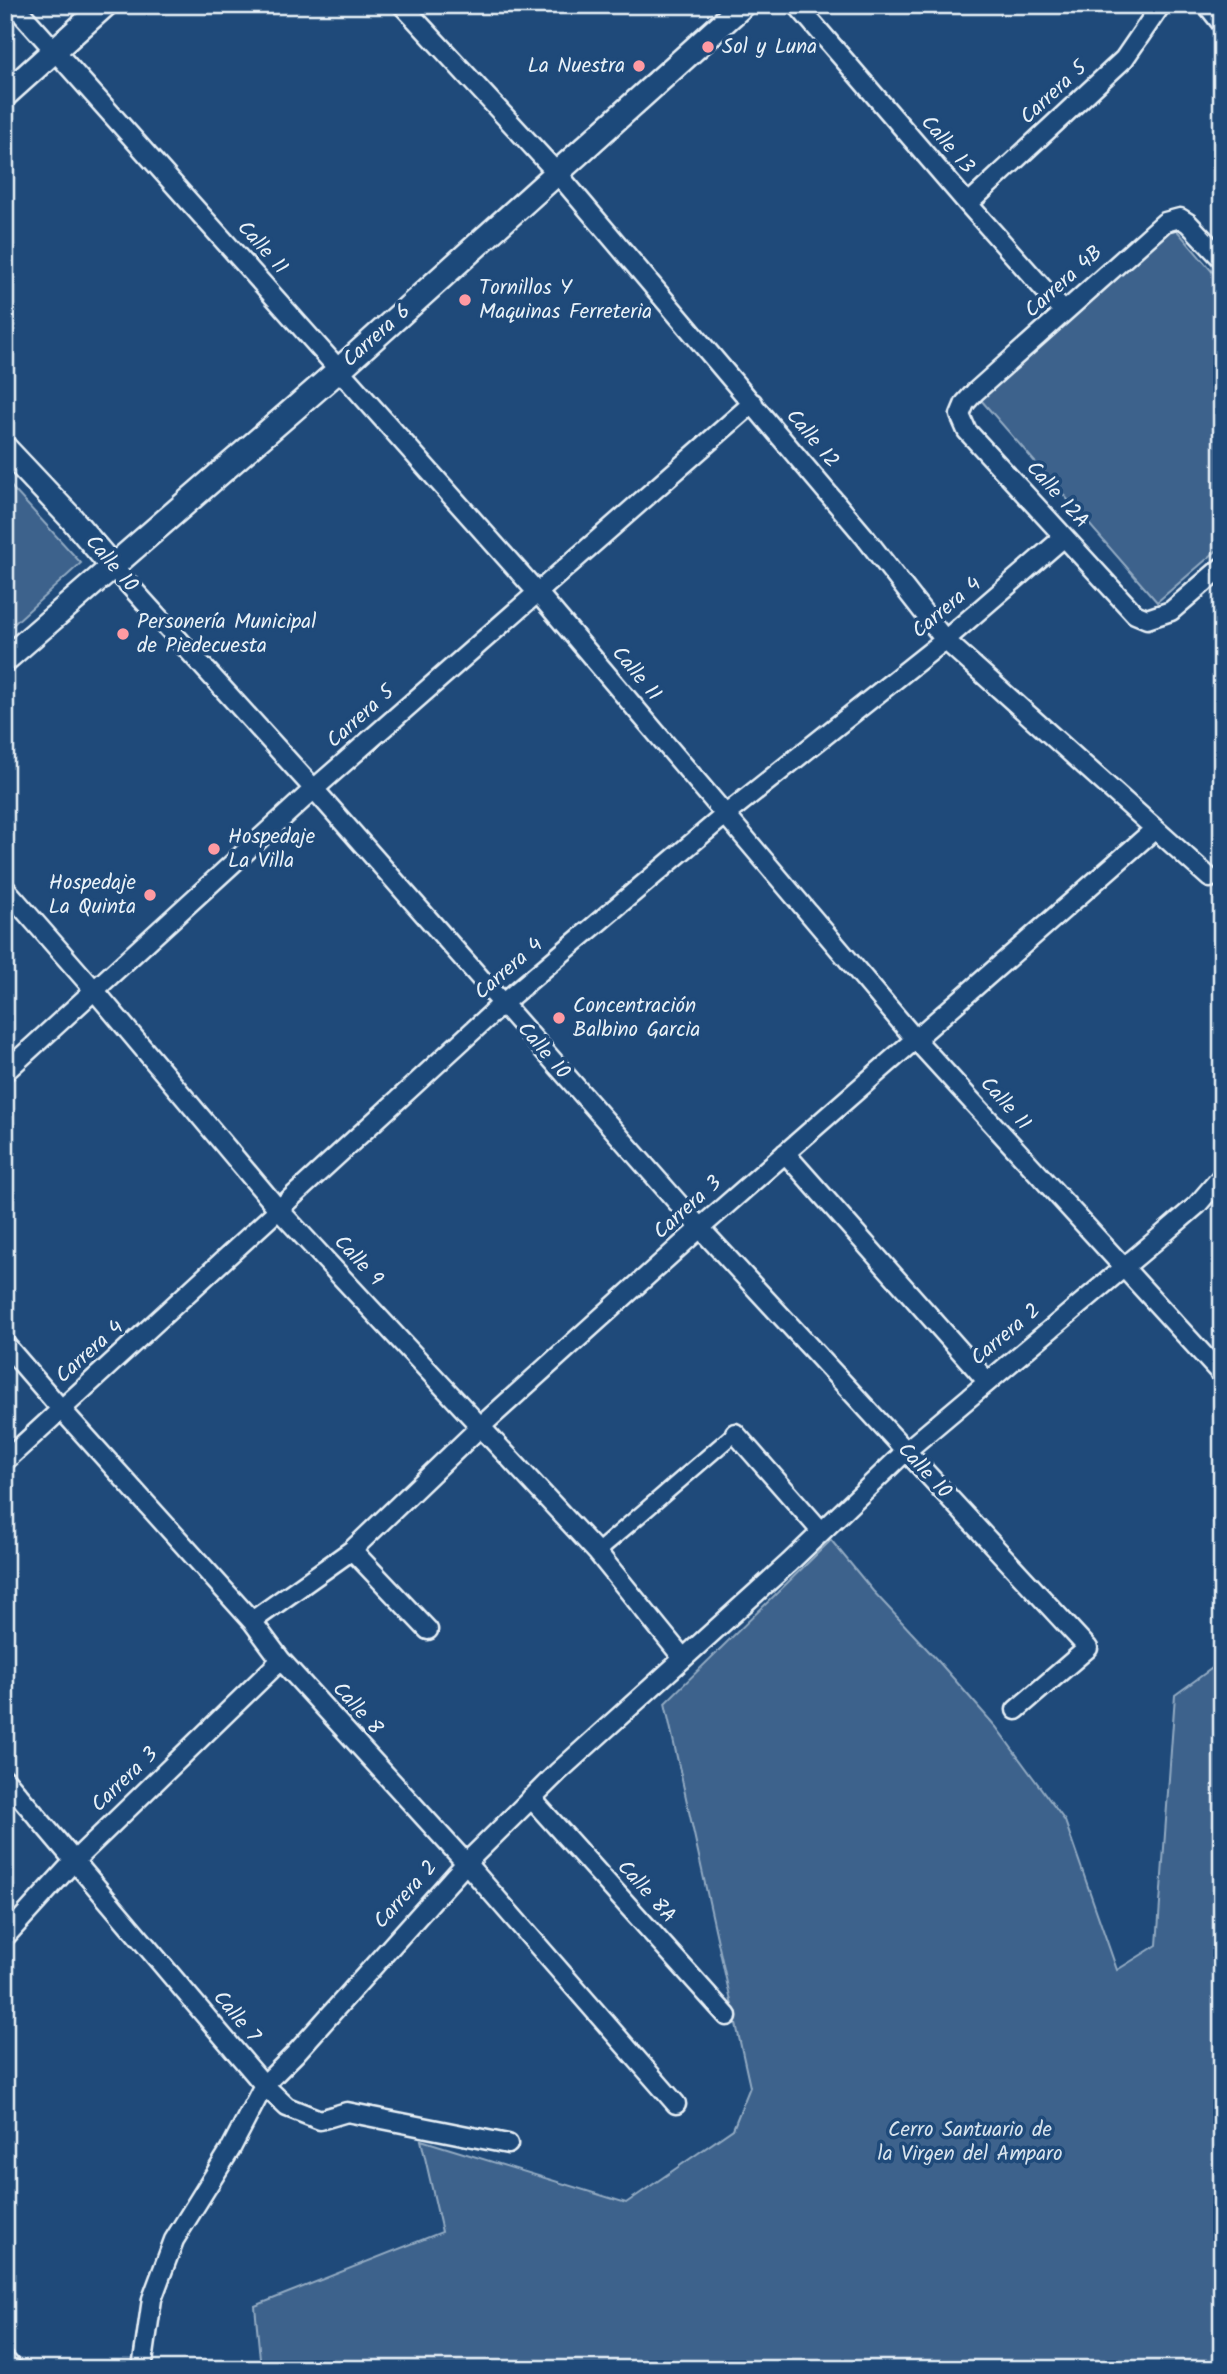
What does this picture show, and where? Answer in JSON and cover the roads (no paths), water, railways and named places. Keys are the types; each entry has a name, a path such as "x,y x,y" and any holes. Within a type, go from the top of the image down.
{"street":[{"name":"Calle 11","path":"14,5 537,592 916,1040 1222,1375"},
{"path":"5,96 105,5"},
{"name":"Calle 12","path":"402,5 558,174 864,536 945,640 1210,878"},
{"name":"Carrera 6","path":"5,660 111,565 340,369 743,5"},
{"name":"Calle 13","path":"797,5 1064,312"},
{"name":"Carrera 5","path":"968,204 1124,59 1161,5"},
{"path":"1207,5 1222,24"},
{"name":"Carrera 4B","path":"975,392 1165,222 1180,218 1188,223 1222,259"},
{"name":"Calle 12A","path":"975,392 965,403 960,415 967,431 1135,614 1147,619 1171,611 1222,567"},
{"name":"Carrera 5","path":"5,1072 314,789 752,403"},
{"name":"Calle 10","path":"5,448 314,789 700,1228 1088,1648 1016,1710"},
{"name":"Carrera 4","path":"5,1461 502,1004 725,815 945,640 1064,537"},
{"name":"Carrera 3","path":"252,1621 352,1550 480,1427 700,1228 1155,829"},
{"name":"Calle 9","path":"5,888 279,1210 597,1552 683,1658"},
{"path":"785,1153 987,1381"},
{"name":"Carrera 2","path":"142,2369 152,2299 174,2240 230,2150 264,2085 466,1863 531,1798 789,1563 906,1451 1197,1205 1222,1176"},
{"name":"Calle 8","path":"5,1344 252,1621 281,1660 466,1863 676,2104"},
{"path":"597,1552 735,1433 821,1531"},
{"path":"352,1550 428,1630"},
{"name":"Carrera 3","path":"5,1937 75,1860 281,1660"},
{"name":"Calle 7","path":"5,1779 264,2085 287,2107 320,2120 347,2112 508,2144"},
{"name":"Calle 8A","path":"531,1798 727,2016"},
{"path":"5,2361 13,2369"}],"place":[{"name":"Sol y Luna","path":"708,47"},
{"name":"La Nuestra","path":"639,66"},
{"name":"Tornillos Y Maquinas Ferreteria","path":"465,300"},
{"name":"Personería Municipal de Piedecuesta","path":"123,634"},
{"name":"Hospedaje La Villa","path":"214,849"},
{"name":"Hospedaje La Quinta","path":"150,895"},
{"name":"Concentración Balbino Garcia","path":"559,1018"}],"park label":[{"name":"Cerro Santuario de la Virgen del Amparo","path":"970,2142"}]}
